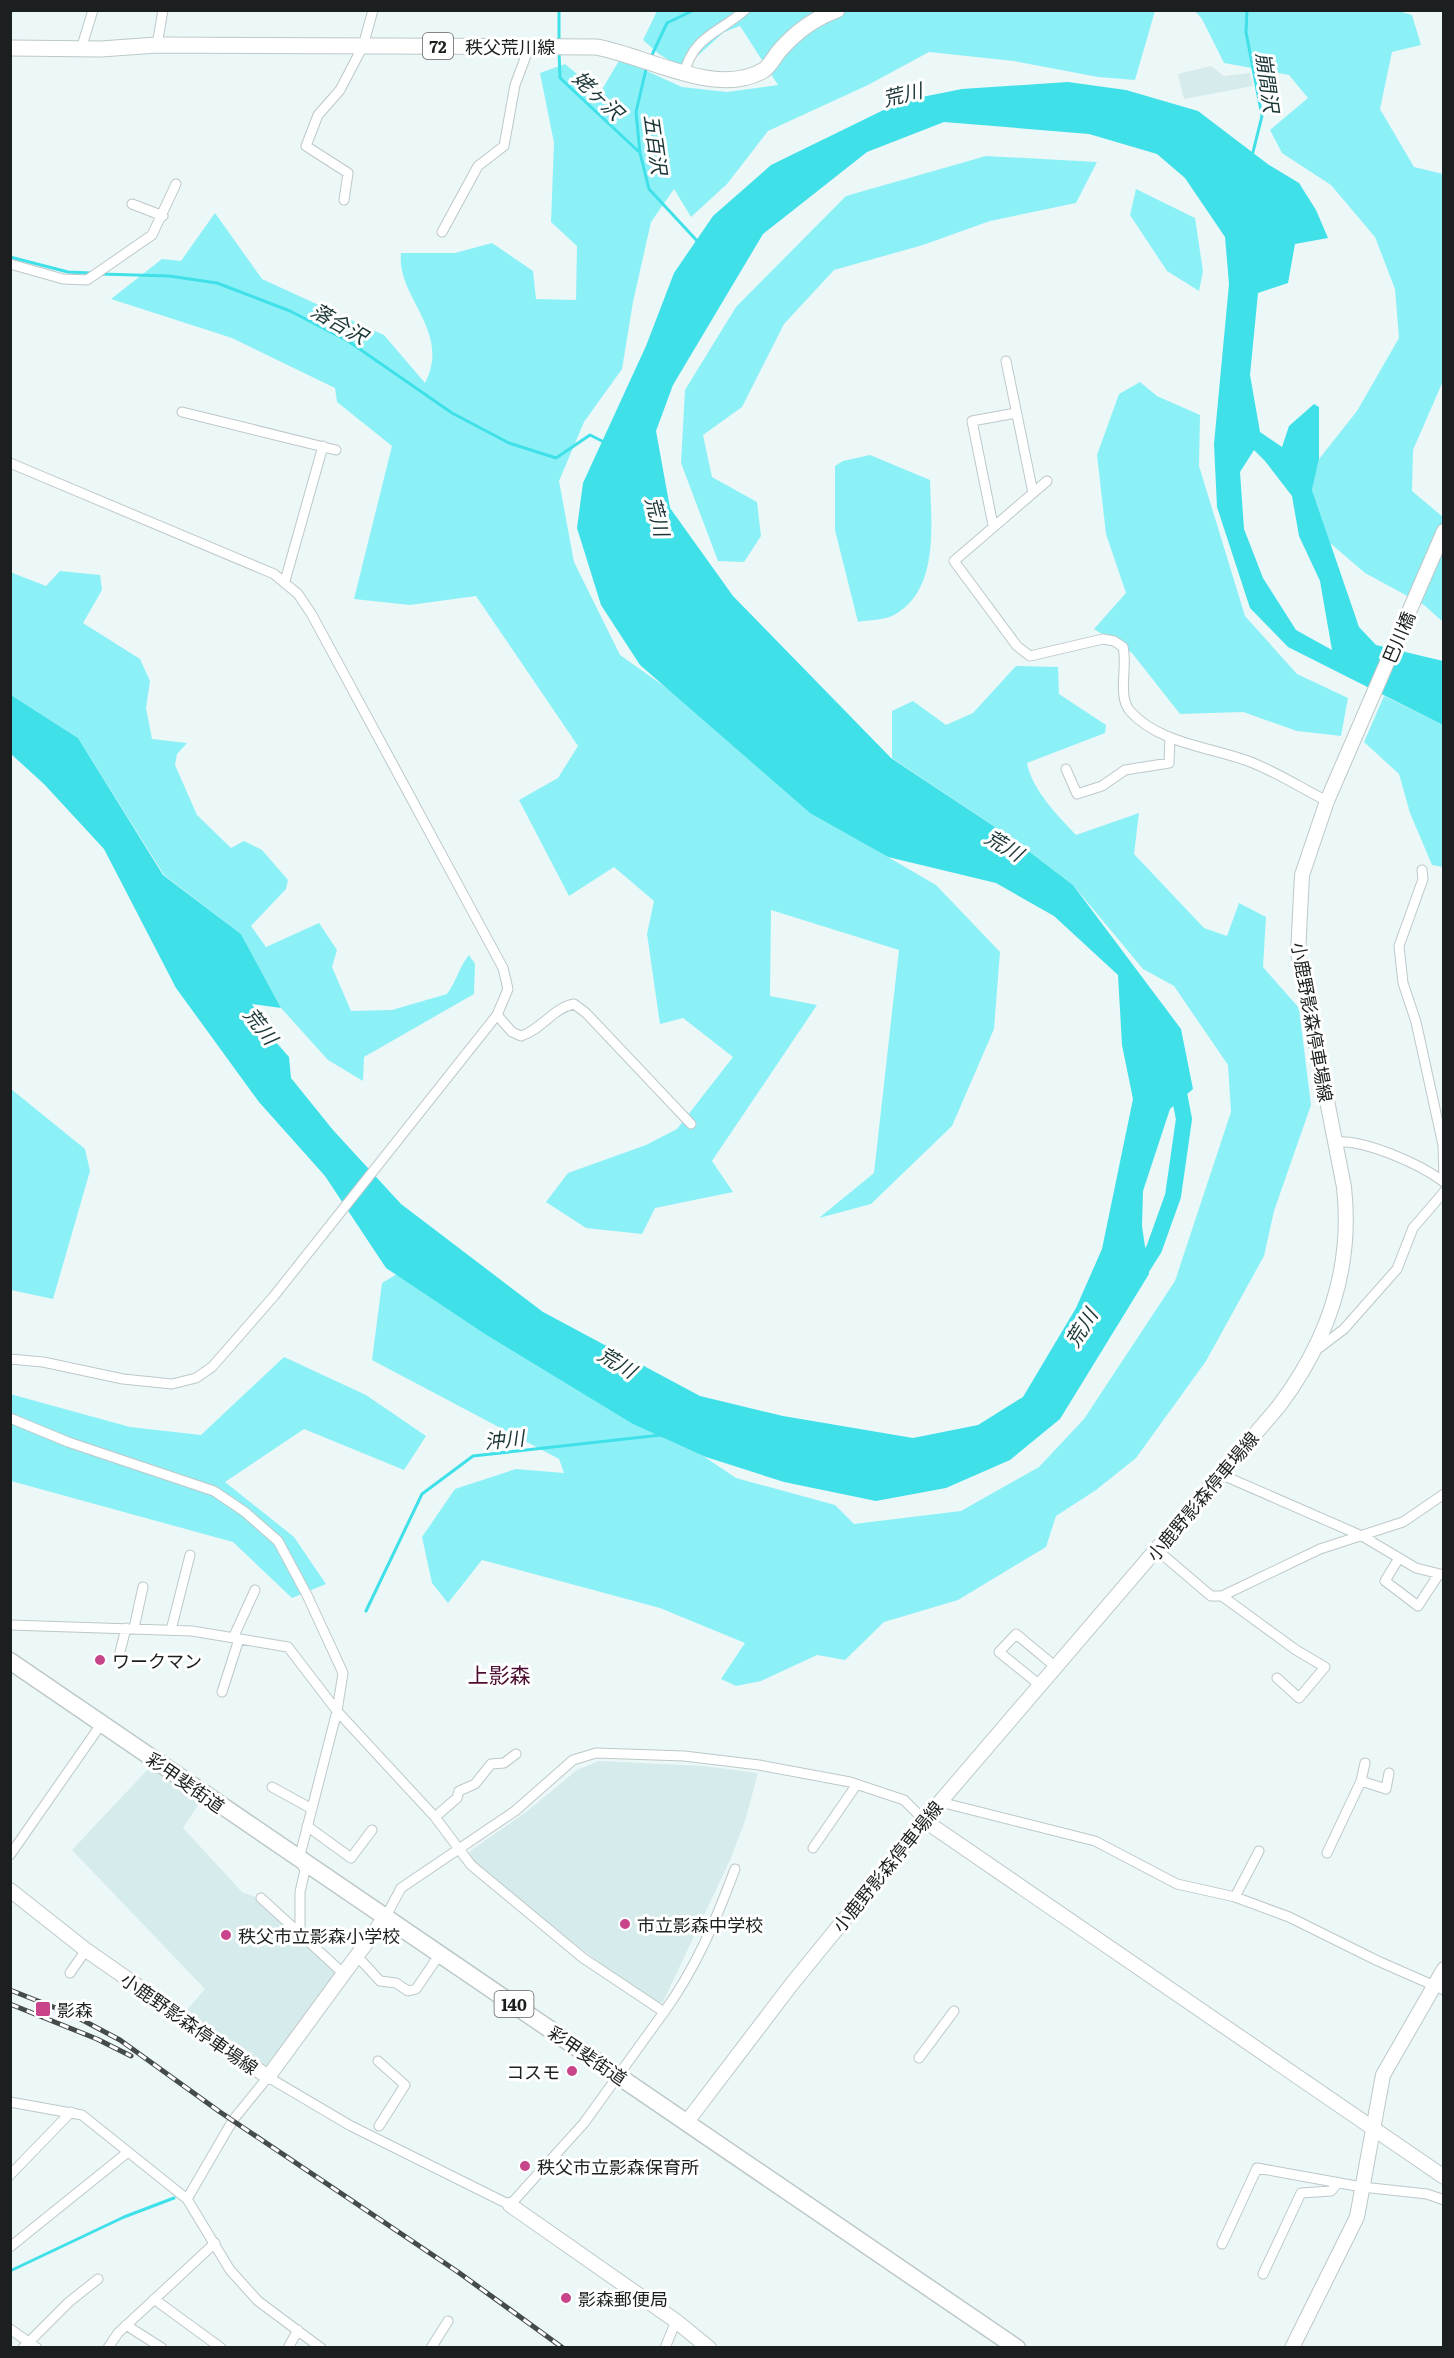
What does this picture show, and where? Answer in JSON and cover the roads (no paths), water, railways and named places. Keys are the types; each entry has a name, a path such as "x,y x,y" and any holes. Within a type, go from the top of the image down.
{"highway":[{"name":"彩甲斐街道","path":"10,1661 1017,2348"}],"main road":[{"name":"秩父荒川線","path":"10,48 81,49 157,45 596,47 621,51 684,74 721,79 753,75 766,69 781,49 803,28 820,16 837,10"},
{"name":"巴川橋","path":"1353,743 1443,531"},
{"name":"小鹿野影森停車場線","path":"686,2123 790,1985 940,1802 1057,1668 1278,1406 1315,1351 1339,1286 1347,1216 1335,1142 1305,998 1298,944 1302,875 1327,801 1353,743"},
{"path":"925,1821 1443,2177"},
{"name":"小鹿野影森停車場線","path":"10,1890 86,1950 268,2077 386,1916"},
{"path":"1292,2348 1357,2217 1383,2075 1439,1988 1443,1969"},
{"path":"510,2205 676,2320 709,2348"}],"street":[{"path":"81,49 93,10"},
{"path":"157,45 163,10"},
{"path":"344,200 348,173 306,146 318,115 340,90 363,46 373,10"},
{"path":"684,74 688,56 705,38 746,10"},
{"path":"442,232 477,166 504,146 515,86 530,45"},
{"path":"10,264 63,279 87,280 152,235 163,216 176,184"},
{"path":"132,204 163,216"},
{"path":"1006,362 1033,493"},
{"path":"182,412 336,450"},
{"path":"993,525 972,421 1016,413"},
{"path":"285,581 322,446"},
{"path":"10,463 224,552 285,581 312,615 503,968 508,989 497,1015 418,1111 273,1296 212,1367 196,1378 172,1384 123,1379 43,1362 10,1359"},
{"path":"1047,481 993,525 954,561 1017,646 1030,656 1103,639 1114,641 1123,647 1126,657 1124,699 1129,710 1170,737 1250,762 1327,801"},
{"path":"1066,769 1077,794 1102,786 1125,770 1169,764 1170,737"},
{"path":"1422,870 1423,879 1399,946 1403,983 1416,1022 1443,1145 1443,1178"},
{"path":"497,1015 512,1032 521,1036 533,1032 565,1006 574,1004 586,1012 691,1124"},
{"path":"1335,1142 1362,1143 1427,1171 1443,1182"},
{"path":"1315,1351 1344,1329 1397,1269 1413,1228 1443,1192"},
{"path":"10,1418 68,1442 214,1491 278,1541 343,1672 337,1711 298,1859 305,1870 300,1892 300,1934"},
{"path":"1220,1474 1362,1536 1416,1568 1441,1574 1418,1606 1385,1581 1399,1558"},
{"path":"1157,1550 1211,1596 1222,1596 1320,1549 1403,1522 1443,1494"},
{"path":"171,1630 190,1555"},
{"path":"120,1652 143,1587"},
{"path":"222,1692 236,1639 255,1590"},
{"path":"1222,1596 1296,1650 1324,1666 1299,1698 1277,1678"},
{"path":"10,1625 171,1630 288,1647 337,1711 435,1817 471,1865 582,1958 664,2012"},
{"path":"1041,1686 999,1652 1016,1634 1057,1668"},
{"path":"10,1855 102,1723"},
{"path":"386,1916 401,1888 515,1811 573,1760 596,1753 684,1756 759,1765 857,1784 904,1800 925,1821"},
{"path":"435,1817 457,1798 459,1791 476,1784 491,1764 504,1763 516,1754"},
{"path":"1327,1852 1361,1781 1365,1764"},
{"path":"1361,1781 1386,1789 1389,1773"},
{"path":"813,1848 857,1784"},
{"path":"272,1787 312,1809"},
{"path":"940,1802 1095,1841 1177,1884 1234,1897 1289,1917 1439,1988"},
{"path":"307,1826 351,1858 372,1830"},
{"path":"1234,1897 1259,1851"},
{"path":"187,2199 232,2120 268,2077 351,2126 510,2205 578,2131 664,2012 693,1967 714,1924 735,1869"},
{"path":"261,1898 344,1974"},
{"path":"70,1973 86,1950"},
{"path":"357,1956 380,1981 396,1983 408,1991 416,1989 440,1954"},
{"path":"920,2058 954,2011"},
{"path":"378,2061 405,2085 379,2126"},
{"path":"10,2102 81,2115 128,2152 187,2199 230,2270 258,2301 321,2348"},
{"path":"10,2175 70,2112"},
{"path":"10,2247 128,2152"},
{"path":"1222,2244 1257,2168 1362,2187 1427,2194 1443,2200"},
{"path":"1263,2274 1302,2193 1331,2191 1338,2183"},
{"path":"108,2348 126,2325 215,2243"},
{"path":"25,2344 98,2279"},
{"path":"154,2300 221,2348"},
{"path":"665,2348 676,2320"},
{"path":"431,2348 448,2321"},
{"path":"126,2325 162,2348"},
{"path":"10,2329 25,2344 37,2348"},
{"path":"288,2348 298,2330"}],"water":[{"path":"1068,82 1126,90 1198,111 1269,165 1299,183 1316,210 1328,238 1295,244 1288,283 1258,293 1250,375 1260,432 1282,447 1289,426 1314,404 1319,407 1319,459 1312,490 1359,627 1376,645 1443,661 1443,725 1288,647 1250,608 1217,507 1214,444 1229,284 1225,237 1185,178 1157,154 1089,134 944,122 867,152 763,234 673,385 656,431 670,508 733,596 891,758 1010,837 1073,885 1181,1029 1193,1089 1170,1109 1143,1191 1142,1226 1149,1274 1060,1419 1010,1460 946,1488 876,1501 784,1482 706,1457 633,1424 485,1334 386,1268 325,1176 259,1102 176,988 104,849 44,784 11,754 11,695 78,738 163,875 241,934 281,1008 252,1004 268,1033 289,1057 291,1078 333,1130 401,1204 543,1312 700,1396 783,1416 913,1438 978,1425 1023,1397 1076,1308 1102,1249 1133,1099 1122,1045 1118,975 1054,916 996,883 888,857 810,813 640,665 601,605 577,528 583,483 646,346 674,273 713,216 771,165 902,101 962,89","holes":["1254,450 1292,496 1299,536 1320,581 1332,650 1296,630 1263,578 1244,529 1240,472"]}],"waterway":[{"name":"落合沢","path":"10,14 12,10"},
{"name":"姥ヶ沢","path":"559,10 559,42"},
{"name":"五百沢","path":"651,57 667,23 694,10"},
{"name":"崩間沢","path":"1247,10 1246,32 1262,116 1252,156"},
{"name":"姥ヶ沢","path":"559,51 560,78 638,151"},
{"name":"五百沢","path":"647,65 636,112 640,153 649,189 699,243"},
{"name":"落合沢","path":"10,257 68,272 91,273"},
{"name":"落合沢","path":"100,274 169,276 217,283 290,311 348,341 452,413 509,443 556,458 590,435 604,442"},
{"name":"荒川","path":"1135,1279 1154,1249 1173,1196 1184,1119 1176,1078"},
{"name":"沖川","path":"366,1611 422,1494 473,1456 661,1435"},
{"path":"10,2271 124,2217 174,2198"}],"railway":[{"path":"10,1990 71,2014 120,2040 220,2112 458,2272 563,2348"},
{"path":"10,2004 97,2039 131,2056"}],"place":[{"name":"ワークマン","path":"100,1660"},
{"name":"市立影森中学校","path":"625,1924"},
{"name":"秩父市立影森小学校","path":"226,1935"},
{"name":"影森","path":"43,2009"},
{"name":"コスモ","path":"572,2071"},
{"name":"秩父市立影森保育所","path":"525,2166"},
{"name":"影森郵便局","path":"566,2298"}],"district":[{"name":"上影森","path":"499,1673"}]}
